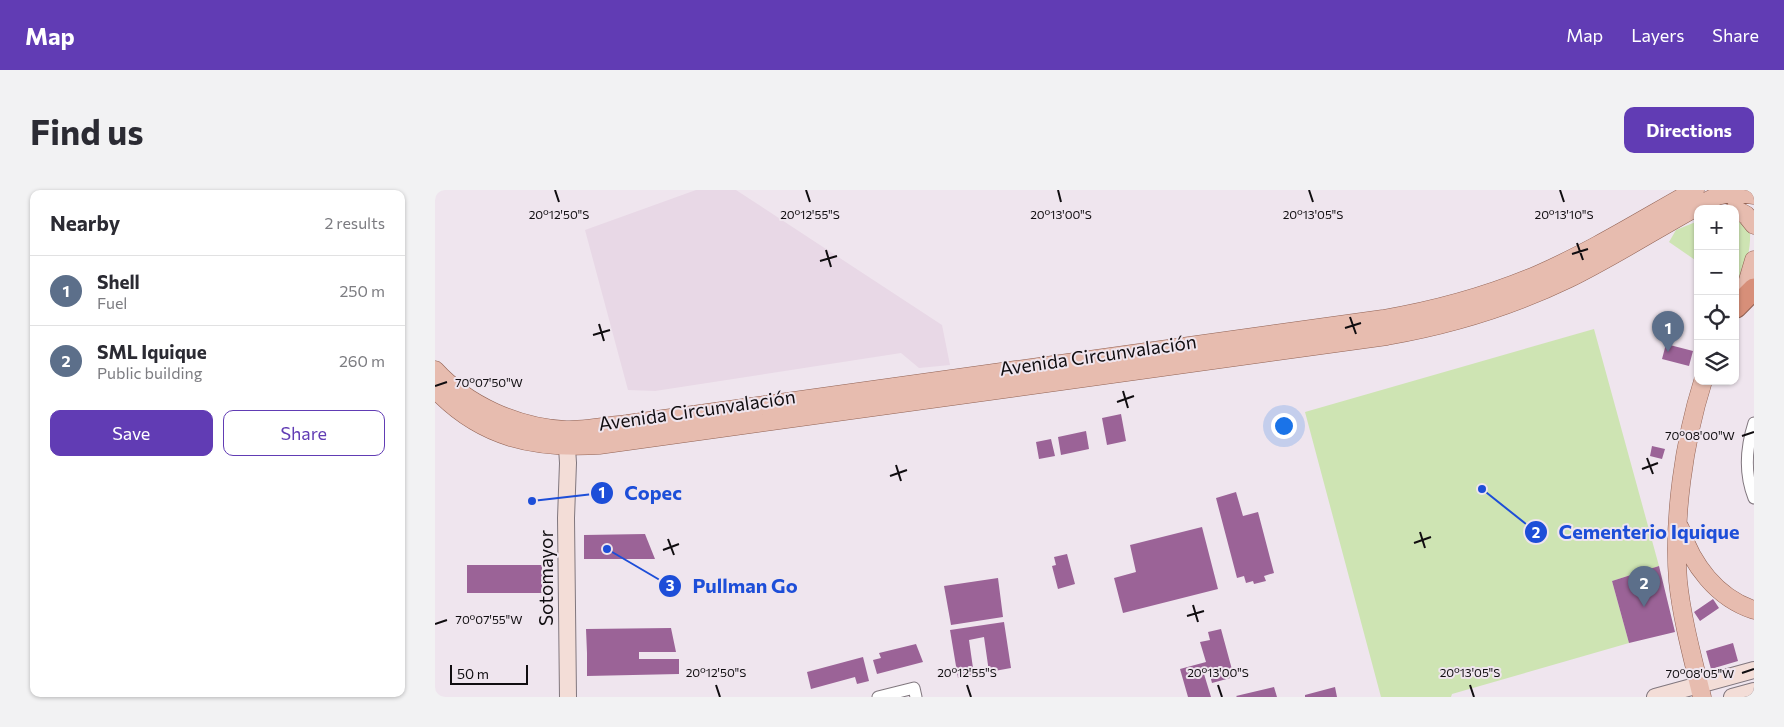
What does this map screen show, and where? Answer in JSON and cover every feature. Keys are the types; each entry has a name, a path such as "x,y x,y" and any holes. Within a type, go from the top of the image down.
{"highway":[{"path":"1739,302 1751,285"}],"main road":[{"name":"Avenida Circunvalación","path":"435,370 461,393 489,410 519,421 566,430 671,418 1383,319 1435,309 1486,294 1560,264 1695,190"},
{"name":"Avenida Circunvalación","path":"435,389 466,416 493,431 535,444 567,447 599,446 1414,331 1493,310 1543,290 1592,267 1726,193 1742,192 1754,195"},
{"path":"1739,211 1746,214 1754,225"},
{"path":"1672,222 1694,214"},
{"path":"1751,285 1754,260"},
{"path":"1701,691 1680,595 1677,562 1686,451 1694,408 1702,385"},
{"name":"Sotomayor","path":"566,430 568,697"},
{"path":"1679,524 1693,556 1710,580 1736,603 1754,610"},
{"path":"1655,697 1701,691 1754,670"},
{"path":"1732,697 1754,691"}],"street":[{"path":"1754,423 1747,456 1749,480 1754,498"},
{"path":"878,697 914,688 916,697"}],"shaded area":[{"path":"696,190 736,190 942,325 950,365 919,368 901,353 655,391 628,390 585,230"}],"green space":[{"path":"1739,218 1750,230 1750,245 1739,278"},
{"path":"1694,223 1694,259 1669,242 1676,230"},
{"path":"1594,329 1659,566 1612,581 1629,643 1452,694 1451,697 1381,697 1305,412"}],"building":[{"path":"1666,344 1693,351 1689,366 1662,359"},
{"path":"1121,414 1126,441 1107,445 1102,418"},
{"path":"1086,431 1089,449 1061,455 1058,437"},
{"path":"1051,439 1055,456 1039,459 1036,442"},
{"path":"1652,446 1665,449 1662,459 1650,456"},
{"path":"1236,492 1243,516 1258,512 1274,573 1264,576 1266,581 1254,584 1253,581 1246,583 1244,576 1237,578 1216,498"},
{"path":"1202,527 1218,589 1123,613 1114,578 1136,572 1130,545"},
{"path":"645,534 655,559 584,559 584,535"},
{"path":"1067,554 1075,584 1058,589 1052,566 1056,565 1054,557"},
{"path":"467,565 542,565 542,593 467,593"},
{"path":"1659,566 1675,632 1629,643 1612,581"},
{"path":"998,578 1003,617 951,625 944,586"},
{"path":"1713,599 1719,608 1700,621 1694,612"},
{"path":"1004,622 1011,668 989,672 984,637 969,640 974,675 958,678 950,630"},
{"path":"671,628 676,652 639,652 639,659 679,659 679,674 587,676 586,629"},
{"path":"1221,629 1234,677 1212,683 1209,672 1204,674 1211,697 1188,697 1180,669 1206,662 1200,642 1210,640 1208,632"},
{"path":"1733,643 1738,661 1711,669 1706,651"},
{"path":"916,644 923,662 877,674 873,660 881,658 879,653"},
{"path":"863,657 869,681 857,684 855,677 811,689 807,672"},
{"path":"1274,687 1277,697 1236,696"},
{"path":"1335,687 1337,697 1305,697 1305,695"}],"place":[{"name":"Shell","path":"1668,352"},
{"name":"Cementerio Iquique","path":"1482,489"},
{"name":"Copec","path":"532,501"},
{"name":"Pullman Go","path":"607,549"},
{"name":"SML Iquique","path":"1644,607"}]}
